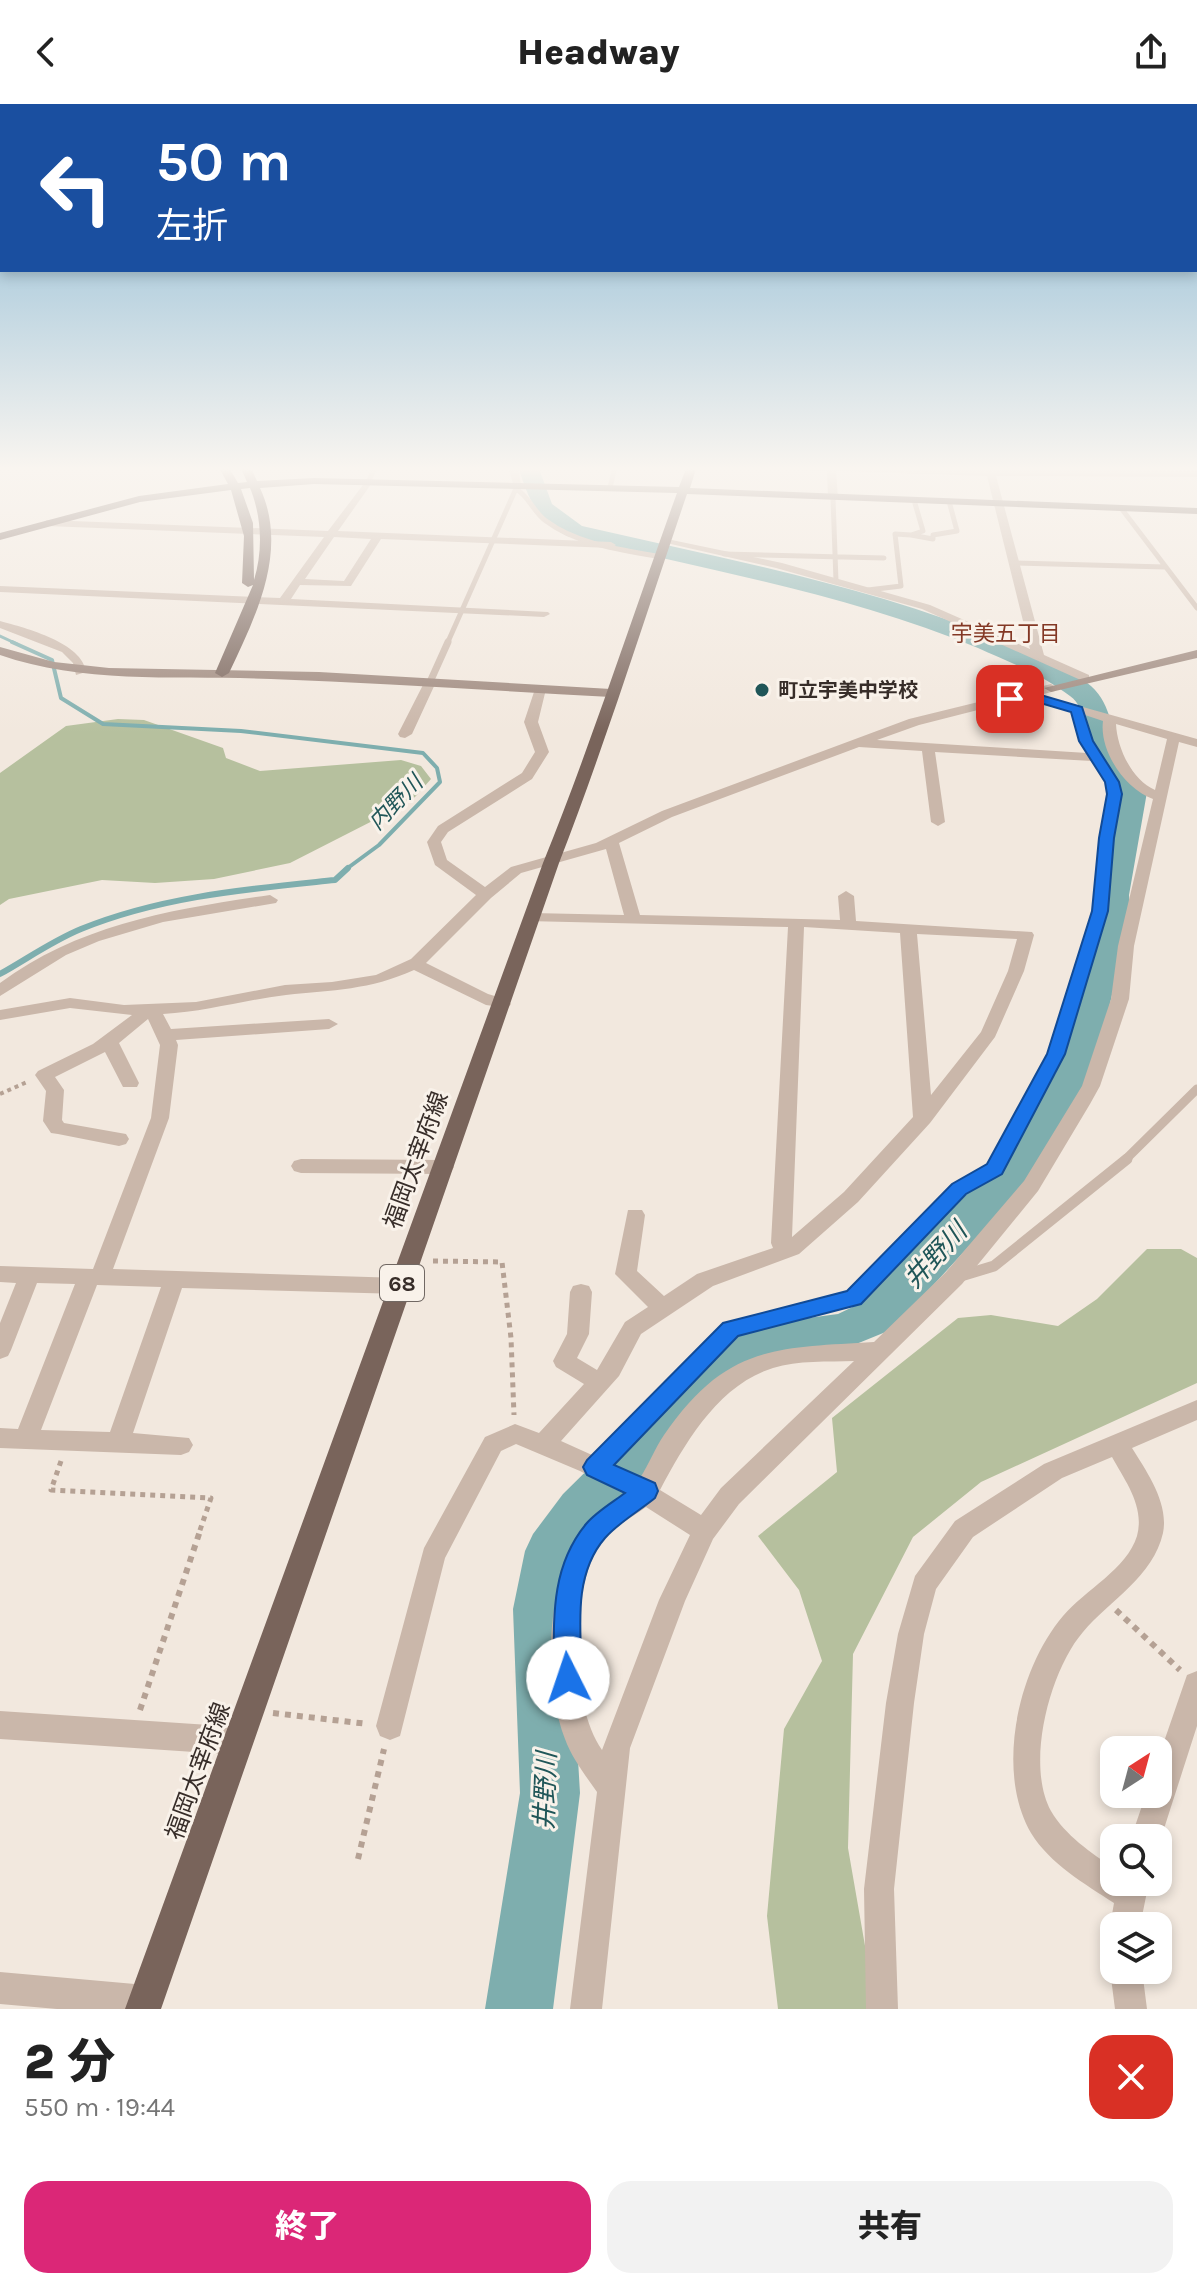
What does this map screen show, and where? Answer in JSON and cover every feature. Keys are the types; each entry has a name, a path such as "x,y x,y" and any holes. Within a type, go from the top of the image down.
{"main road":[{"path":"252,555 252,601"},
{"path":"222,673 252,601 264,555"},
{"name":"福岡太宰府線","path":"144,2005 662,555"}],"street":[{"path":"283,602 316,555"},
{"path":"296,582 347,584 366,555"},
{"path":"728,555 926,607 1085,678"},
{"path":"1014,555 1038,656"},
{"path":"0,589 544,614"},
{"path":"0,624 66,649 79,662 73,671"},
{"path":"0,651 31,664 73,671 222,673 611,693"},
{"path":"0,1015 70,1003 147,1010 196,1007 285,990 332,987 380,979 413,965 485,895 516,870 551,863 611,841 667,814 914,722 1085,678 1197,654"},
{"path":"405,734 430,682"},
{"path":"485,895 440,862 434,842 443,829 527,776 542,752 531,722 540,689"},
{"path":"1027,695 1197,743"},
{"path":"596,1467 731,1329 854,1298 959,1189 995,1169 1056,1054 1100,911 1106,838 1115,794 1112,782 1086,741 1077,709"},
{"path":"1110,719 1108,726 1112,744 1136,784 1159,796"},
{"path":"586,2009 616,1748 672,1600 704,1531 730,1496 954,1278 1031,1186 1091,1086 1120,999 1126,946 1174,737"},
{"path":"855,743 1090,757"},
{"path":"928,749 938,822"},
{"path":"611,841 634,920"},
{"path":"846,896 848,925"},
{"path":"0,991 40,961 101,935 163,916 270,900"},
{"path":"532,918 796,922 1026,935 1016,971 989,1033 923,1118 851,1197 792,1249 705,1280 633,1328 611,1370 543,1444"},
{"path":"792,1249 781,1243 796,922"},
{"path":"908,928 923,1118"},
{"path":"413,965 444,973 491,1003 502,1004"},
{"path":"147,1010 157,1018 169,1045 160,1118 94,1277 7,1440 181,1445"},
{"path":"119,1139 58,1128 52,1121 55,1090 44,1075 109,1041 133,1025 147,1010"},
{"path":"166,1035 329,1024"},
{"path":"109,1041 130,1083"},
{"path":"301,1166 444,1167"},
{"path":"635,1215 626,1274 663,1308"},
{"path":"0,1274 401,1286"},
{"path":"0,1350 30,1275"},
{"path":"119,1441 174,1279"},
{"path":"581,1292 578,1334 564,1361 599,1382"},
{"path":"611,1788 578,1737 571,1710 565,1646 567,1595 577,1561 596,1530 646,1491 673,1442 707,1402 760,1362 786,1356 878,1351"},
{"path":"882,2009 879,1889 902,1689 924,1584 964,1529 1053,1471 1197,1410"},
{"path":"390,1726 433,1556 493,1444 515,1434 543,1444 646,1491 704,1531"},
{"path":"1100,1874 1074,1862 1036,1817 1025,1788 1026,1739 1039,1687 1071,1626 1135,1561 1150,1534 1149,1502 1117,1444"},
{"path":"1151,1824 1197,1685"},
{"path":"2,1731 132,1734 239,1741"},
{"path":"1128,1984 1131,2009"},
{"path":"0,1988 144,2005"}],"lane":[{"path":"430,682 486,555"},
{"path":"774,555 884,558"},
{"path":"868,590 901,586 897,555"},
{"path":"1156,555 1197,608"},
{"path":"835,556 836,581"},
{"path":"1016,563 1165,567"},
{"path":"954,1278 994,1266 1056,1218 1138,1149 1197,1089"}],"path":[{"path":"0,1094 44,1075"},
{"path":"410,1261 502,1262 511,1338 515,1434"},
{"path":"68,1440 51,1490 211,1498 132,1734"},
{"path":"1101,1596 1197,1685"},
{"path":"250,1710 390,1726 358,1859"}],"green space":[{"path":"118,719 144,720 223,748 226,758 260,771 401,760 421,766 431,779 415,797 392,811 290,863 214,879 155,883 102,880 9,899 0,905 0,773 66,726"},
{"path":"1147,1249 1181,1249 1197,1258 1197,1383 981,1482 913,1537 853,1654 848,1848 876,2009 778,2009 767,1916 784,1729 822,1661 799,1590 758,1536 837,1472 832,1418 958,1318 991,1315 1058,1326 1097,1299"}],"waterway":[{"name":"井野川","path":"519,2009 550,1793 541,1609 552,1551 581,1510 737,1352 763,1343 844,1331 877,1316 1011,1174 1075,1073 1113,917 1113,895 1132,792 1108,756 1097,726 1096,710 1081,691 1027,660 951,628 865,599 677,555"},
{"name":"内野川","path":"0,636 17,644"},
{"name":"内野川","path":"12,642 52,660 61,698 103,724 241,731 423,753 437,768 440,782 379,845 345,870"},
{"name":"内野川","path":"0,974 60,939 112,918 174,901 335,880 348,868"}],"place":[{"name":"町立宇美中学校","path":"762,690"}],"district":[{"name":"宇美五丁目","path":"1006,633"}],"route":[{"path":"568,1678 565,1646 567,1595 577,1561 596,1530 646,1491 596,1467 644,1421 708,1349 731,1329 854,1298 959,1189 995,1169 1056,1054 1100,911 1106,838 1115,794 1112,782 1086,741 1077,709 1027,695 1010,699"}]}
